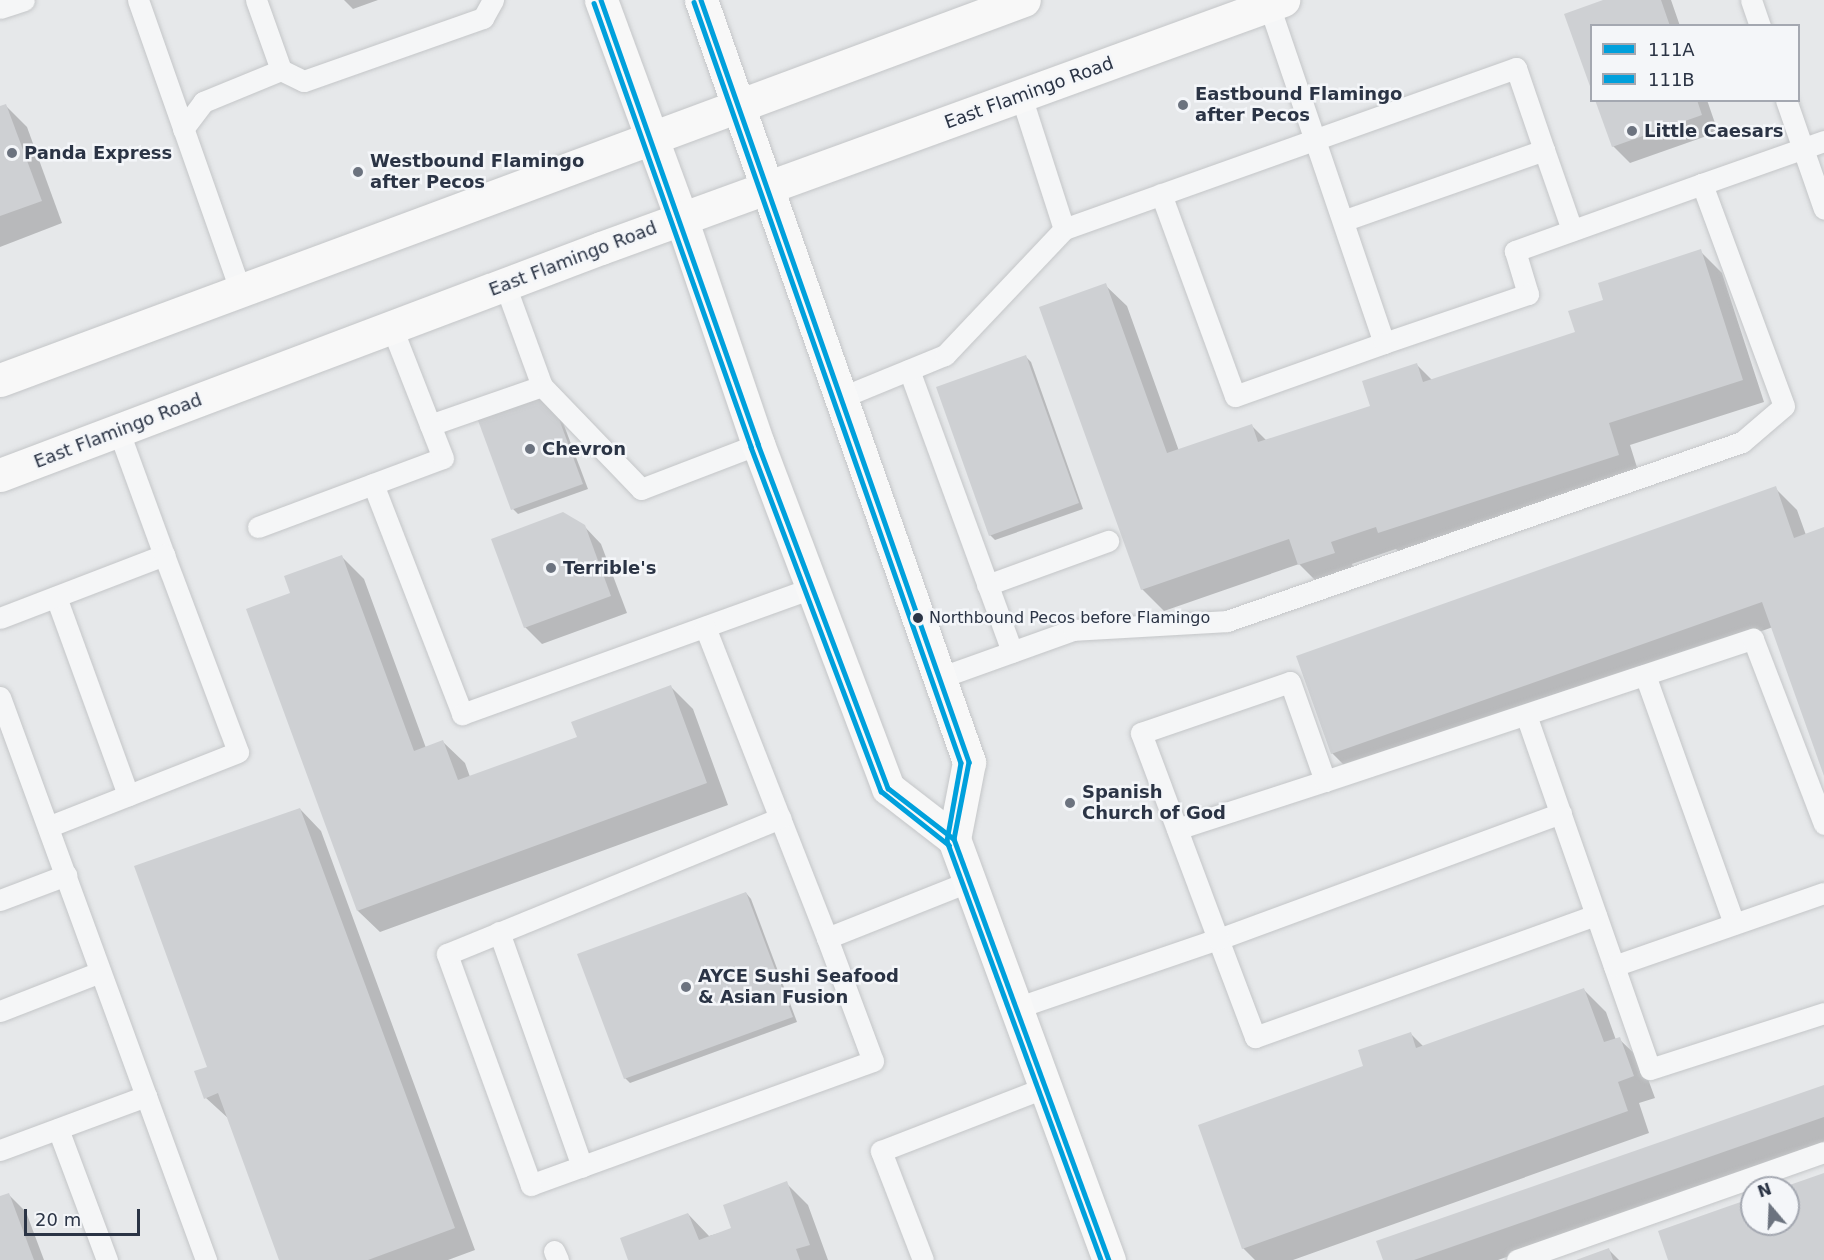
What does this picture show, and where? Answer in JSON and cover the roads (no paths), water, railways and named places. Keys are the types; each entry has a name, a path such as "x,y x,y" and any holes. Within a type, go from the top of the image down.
{"main road":[{"path":"601,0 681,218 758,444 888,788 954,838"},
{"path":"701,0 769,186 840,398 969,762 954,838 1109,1260"},
{"path":"0,380 1024,0"},
{"name":"East Flamingo Road","path":"0,475 681,218 1276,2"}],"lane":[{"path":"0,8 24,0"},
{"path":"138,0 240,290"},
{"path":"256,0 281,70 304,81 483,18 494,0"},
{"path":"1751,0 1759,24"},
{"path":"1276,2 1315,139 1345,220 1384,343"},
{"path":"840,398 945,355 1064,229 1516,68 1572,230"},
{"path":"183,129 203,102 281,70"},
{"path":"1022,96 1064,229"},
{"path":"1787,102 1824,209"},
{"path":"1161,194 1235,396 1528,294 1515,251 1824,141"},
{"path":"1345,220 1544,150"},
{"path":"939,678 1073,630 1227,621 1742,442 1784,406 1702,184"},
{"path":"505,285 542,386 641,489 758,444"},
{"path":"258,526 443,458 392,328"},
{"path":"909,370 1012,652"},
{"path":"430,424 542,386"},
{"path":"48,827 238,752 119,432"},
{"path":"373,484 462,714 812,588"},
{"path":"987,585 1108,541"},
{"path":"0,618 164,555"},
{"path":"56,597 128,795"},
{"path":"705,627 780,818 827,938 873,1061 531,1185 447,954 780,818"},
{"path":"1177,829 1754,639 1824,824"},
{"path":"1645,675 1734,924"},
{"path":"1325,781 1290,682 1141,733 1255,1036 1596,915"},
{"path":"0,697 206,1260"},
{"path":"1527,715 1650,1069 1824,1012"},
{"path":"1016,1008 1218,939 1561,813"},
{"path":"0,900 66,875"},
{"path":"827,938 970,881"},
{"path":"1614,966 1824,893"},
{"path":"499,932 582,1167"},
{"path":"0,1011 100,972"},
{"path":"923,1260 881,1151 1046,1088"},
{"path":"0,1150 146,1096"},
{"path":"58,1129 107,1260"},
{"path":"1517,1260 1824,1152"}],"place":[{"name":"Eastbound Flamingo after Pecos","path":"1183,105"},
{"name":"Little Caesars","path":"1632,131"},
{"name":"Panda Express","path":"12,153"},
{"name":"Westbound Flamingo after Pecos","path":"358,172"},
{"name":"Chevron","path":"530,449"},
{"name":"Terrible's","path":"551,568"},
{"name":"Northbound Pecos before Flamingo","path":"918,618"},
{"name":"Spanish Church of God","path":"1070,803"},
{"name":"AYCE Sushi Seafood & Asian Fusion","path":"686,987"}]}
